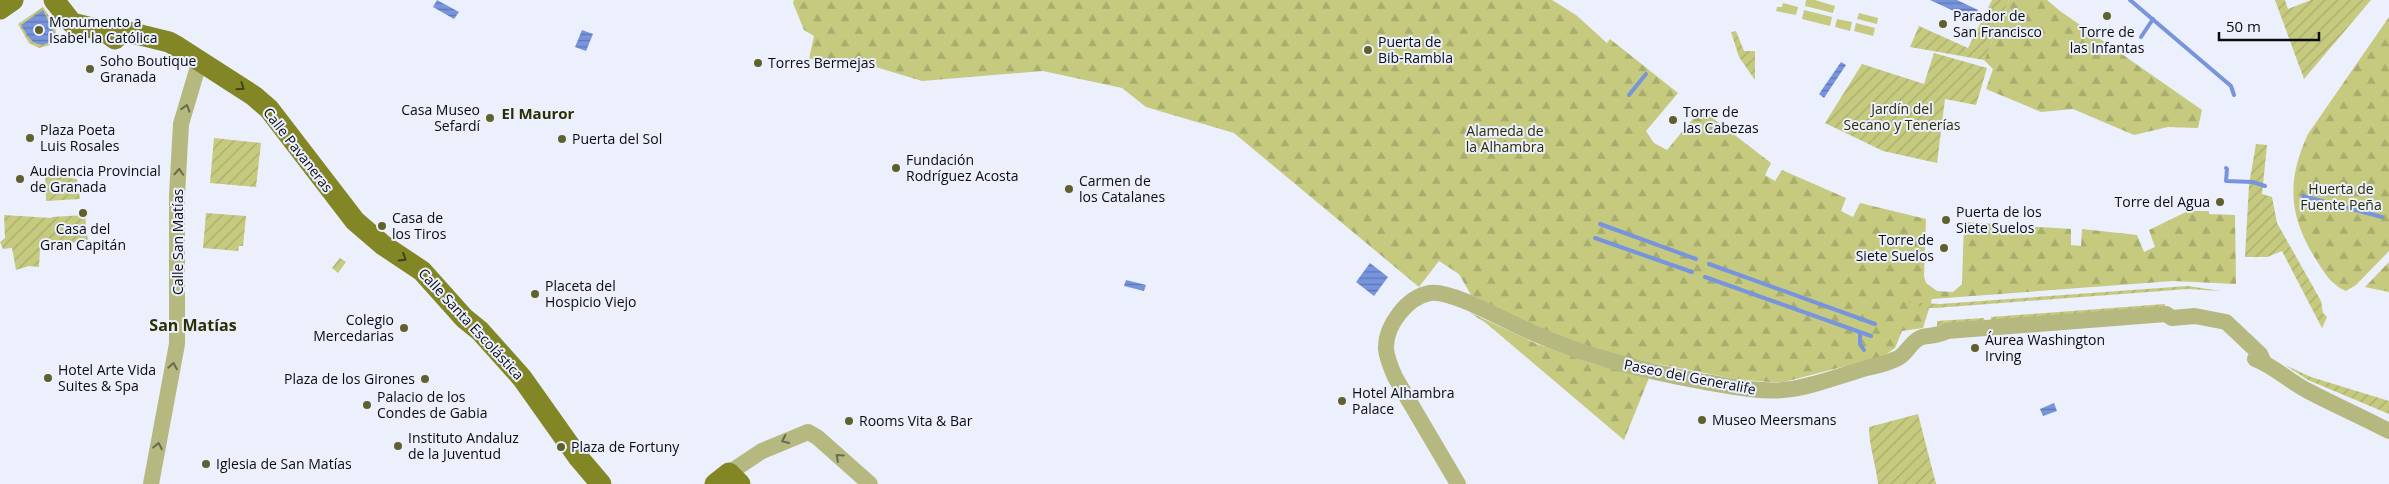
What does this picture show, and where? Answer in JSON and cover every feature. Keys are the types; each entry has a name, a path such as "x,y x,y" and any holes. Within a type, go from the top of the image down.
{"main road":[{"path":"0,9 13,0"},
{"path":"54,0 72,23 104,31 110,38 176,54 193,56"},
{"name":"Calle Pavaneras","path":"193,56 254,96 268,109 355,221 383,245"},
{"name":"Calle Santa Escolástica","path":"383,245 422,271 464,318 480,331 522,378 578,457 598,480"}],"street":[{"name":"Calle San Matías","path":"151,484 177,344 178,195 181,124 193,56"},
{"name":"Paseo del Generalife","path":"1458,484 1388,362 1386,347 1390,332 1406,305 1430,292 1443,293 1555,343 1599,358 1658,373 1764,390 1784,390 1810,385 1897,359 1921,338 1938,336 1948,339 2018,334 2166,322 2172,318 2195,316 2217,320 2253,358 2264,362 2308,391 2389,431"},
{"path":"728,480 762,451 808,432 817,437 870,484"}],"green space":[{"name":"Alameda de la Alhambra","path":"794,0 1552,0 1576,15 1607,43 1610,39 1678,93 1646,131 1654,143 1667,150 1701,109 1771,163 1765,175 1775,181 1782,170 1846,198 1841,211 1853,217 1860,203 1926,219 1924,276 1926,283 1937,291 1953,292 1962,284 1964,222 2071,229 2071,245 2081,246 2082,229 2137,235 2144,252 2155,247 2149,230 2188,211 2209,211 2209,214 2235,215 2236,284 2173,281 1932,299 1923,328 1902,331 1895,348 1884,356 1784,382 1735,379 1633,359 1571,343 1471,295 1459,274 1439,261 1419,287 1234,133 1146,107 1122,88 1043,71 922,81 856,61 809,59 814,36 804,30 793,3"},
{"path":"1806,0 1815,0 1835,6 1833,13 1805,6"},
{"path":"1992,0 2009,0 1984,60 1910,47 1919,26 1968,48"},
{"path":"2009,0 2047,0 2202,110 2198,128 2168,127 2134,135 2073,109 2041,112 1986,89 1993,69 1984,60"},
{"path":"2275,0 2285,0 2288,9 2311,0 2371,0 2304,79"},
{"path":"1783,3 1798,7 1796,15 1776,11 1777,7 1782,7"},
{"path":"43,7 56,30 56,35 50,45 39,48 29,43 18,24"},
{"path":"1804,10 1832,17 1830,26 1802,19"},
{"path":"1859,13 1878,18 1877,24 1857,19"},
{"name":"Huerta de Fuente Peña","path":"2389,17 2389,251 2356,285 2346,291 2328,277 2306,242 2295,212 2294,182 2296,167 2308,134"},
{"path":"1837,19 1852,22 1850,31 1835,27"},
{"path":"1856,23 1875,28 1873,36 1854,31"},
{"path":"1736,31 1744,51 1755,51 1755,80 1739,57 1731,32"},
{"name":"Jardín del Secano y Tenerías","path":"1934,53 1987,68 1976,105 1945,99 1937,163 1883,151 1825,123 1862,64 1924,84"},
{"path":"214,138 261,143 256,187 210,183"},
{"path":"2256,144 2267,145 2262,194 2272,197 2277,223 2321,301 2323,313 2327,317 2322,328 2282,251 2267,257 2245,257 2249,185"},
{"path":"67,169 68,178 77,179 80,199 46,201 45,170"},
{"path":"206,213 246,216 243,246 239,246 238,251 203,248"},
{"path":"4,215 51,218 85,215 88,242 60,243 59,249 40,248 39,267 29,266 16,270 12,248 3,249 0,242 5,238"},
{"path":"340,258 346,262 338,273 332,268"},
{"path":"2389,262 2389,292 2365,287"},
{"path":"2188,286 2221,291 2188,289 1935,308 1923,308 1907,302 1940,304"},
{"path":"2165,304 2165,308 1991,322 1991,317"},
{"path":"1469,312 1537,344 1594,364 1649,378 1624,440 1486,323"},
{"path":"1984,318 1985,322 1937,326 1937,321"},
{"path":"2285,365 2311,377 2389,401 2389,414 2308,380"},
{"path":"1918,414 1936,484 1878,484 1869,427"}],"water":[{"path":"437,0 459,12 454,19 433,7"},
{"path":"1930,0 1957,0 1978,10 1973,20"},
{"path":"43,10 54,33 48,43 38,44 29,37 21,25"},
{"path":"582,30 593,34 586,51 575,47"},
{"path":"1841,62 1846,65 1824,98 1819,94"},
{"path":"1370,263 1388,277 1374,296 1356,282"},
{"path":"1126,280 1146,285 1144,291 1124,286"},
{"path":"2054,403 2057,411 2043,416 2040,409"}],"waterway":[{"path":"2130,0 2231,86 2234,95"},
{"path":"2141,37 2153,19"},
{"path":"1629,95 1646,74"},
{"path":"2226,168 2226,181 2253,182 2265,186"},
{"path":"2303,196 2382,217"},
{"path":"1600,224 1696,259"},
{"path":"1595,238 1692,272"},
{"path":"1709,264 1875,324"},
{"path":"1705,277 1871,336"},
{"path":"1860,333 1860,344 1864,350"}],"place":[{"name":"Torre de las Infantas","path":"2107,16"},
{"name":"Parador de San Francisco","path":"1943,24"},
{"name":"Monumento a Isabel la Católica","path":"39,30"},
{"name":"Puerta de Bib-Rambla","path":"1368,50"},
{"name":"Torres Bermejas","path":"758,63"},
{"name":"Soho Boutique Granada","path":"90,69"},
{"name":"Casa Museo Sefardí","path":"490,118"},
{"name":"Torre de las Cabezas","path":"1673,120"},
{"name":"Plaza Poeta Luis Rosales","path":"30,138"},
{"name":"Puerta del Sol","path":"562,139"},
{"name":"Fundación Rodríguez Acosta","path":"896,168"},
{"name":"Audiencia Provincial de Granada","path":"20,179"},
{"name":"Carmen de los Catalanes","path":"1069,189"},
{"name":"Torre del Agua","path":"2220,202"},
{"name":"Casa del Gran Capitán","path":"83,213"},
{"name":"Puerta de los Siete Suelos","path":"1946,220"},
{"name":"Casa de los Tiros","path":"382,226"},
{"name":"Torre de Siete Suelos","path":"1944,248"},
{"name":"Placeta del Hospicio Viejo","path":"535,294"},
{"name":"Colegio Mercedarias","path":"404,328"},
{"name":"Áurea Washington Irving","path":"1975,348"},
{"name":"Hotel Arte Vida Suites & Spa","path":"48,378"},
{"name":"Plaza de los Girones","path":"425,379"},
{"name":"Hotel Alhambra Palace","path":"1342,401"},
{"name":"Palacio de los Condes de Gabia","path":"367,405"},
{"name":"Museo Meersmans","path":"1702,420"},
{"name":"Rooms Vita & Bar","path":"849,421"},
{"name":"Instituto Andaluz de la Juventud","path":"398,446"},
{"name":"Plaza de Fortuny","path":"561,447"},
{"name":"Iglesia de San Matías","path":"206,464"}],"district":[{"name":"El Mauror","path":"538,114"},
{"name":"San Matías","path":"193,325"}]}
